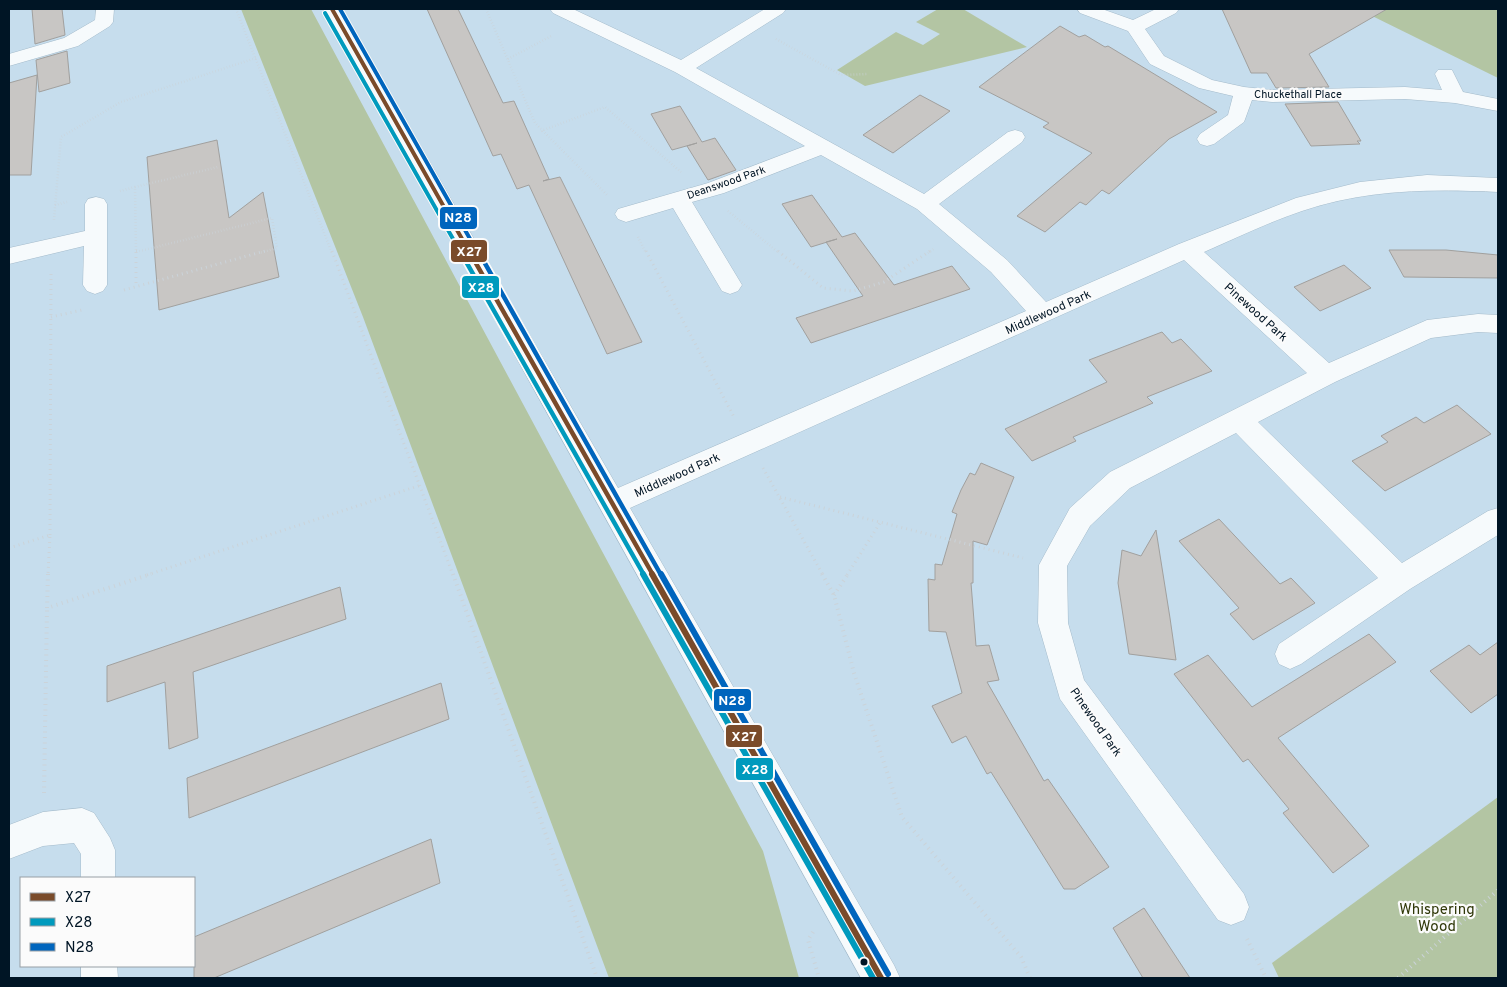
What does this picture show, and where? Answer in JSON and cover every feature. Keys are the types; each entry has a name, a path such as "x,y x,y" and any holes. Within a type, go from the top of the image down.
{"street":[{"path":"9,60 71,42 104,22 105,9"},
{"path":"332,9 881,978"},
{"path":"559,9 682,68 925,204 999,266 1043,314"},
{"path":"682,68 777,9"},
{"path":"1086,9 1134,27 1170,9"},
{"name":"Chuckethall Place","path":"1134,27 1157,60 1206,84 1244,93 1272,96 1405,93 1455,97 1498,105"},
{"path":"1445,74 1455,97"},
{"path":"1207,139 1237,118 1244,93"},
{"path":"925,204 1015,137"},
{"name":"Deanswood Park","path":"626,214 704,191 824,146"},
{"name":"Middlewood Park","path":"613,503 1187,250 1296,205 1360,189 1428,182 1498,185"},
{"path":"95,284 96,236 104,198"},
{"path":"679,199 730,285"},
{"path":"9,256 96,236"},
{"name":"Pinewood Park","path":"1187,250 1326,374"},
{"name":"Pinewood Park","path":"1231,907 1071,688 1053,623 1053,566 1080,517 1120,480 1326,374 1427,329 1478,323 1498,324"},
{"path":"1238,419 1400,580"},
{"path":"1290,654 1400,580 1498,520"},
{"path":"9,842 43,828 82,824 98,850 98,877"}],"path":[{"path":"236,9 297,161 421,485 597,978"},
{"path":"486,9 535,123 626,214 748,443 834,595 854,673 902,817 1021,956 1030,978"},
{"path":"508,59 580,20"},
{"path":"751,25 841,75 868,74"},
{"path":"541,131 604,107 823,288 853,291 884,282 960,234"},
{"path":"104,198 135,187 218,167"},
{"path":"135,187 136,286"},
{"path":"55,204 71,201"},
{"path":"122,291 277,248 272,218 136,252"},
{"path":"51,318 84,310"},
{"path":"47,608 421,485"},
{"path":"780,497 1053,566"},
{"path":"834,595 880,522"},
{"path":"9,548 50,535 43,828"},
{"path":"1398,978 1498,890"},
{"path":"1231,907 1266,978"}],"green space":[{"path":"241,9 311,9 763,851 799,978 609,978 363,317"},
{"path":"938,9 963,9 1027,47 865,86 837,70 896,32 923,45 940,34 916,22"},
{"path":"1358,9 1498,9 1498,78"},
{"name":"Whispering Wood","path":"1498,797 1498,978 1279,978 1272,963"}],"building":[{"path":"32,9 62,9 65,35 35,44"},
{"path":"427,9 458,9 503,103 514,101 549,179 543,181 560,177 642,342 607,354 529,185 517,189 501,154 493,156"},
{"path":"1222,9 1387,9 1309,54 1329,87 1276,88 1267,73 1251,73"},
{"path":"1060,26 1079,37 1085,35 1105,47 1108,46 1217,112 1169,139 1109,194 1102,190 1086,205 1080,202 1045,232 1017,216 1092,153 1043,127 1049,123 979,87"},
{"path":"67,51 70,83 39,92 36,60"},
{"path":"37,75 31,175 9,175 9,83"},
{"path":"920,95 950,111 893,153 863,135"},
{"path":"1338,102 1361,141 1357,141 1360,144 1311,146 1285,104"},
{"path":"680,106 702,142 715,138 736,170 708,180 687,146 697,143 672,150 651,114"},
{"path":"217,140 229,218 263,192 279,277 159,310 147,157"},
{"path":"812,195 842,237 855,233 894,285 952,266 970,289 811,343 796,318 863,296 826,242 811,247 782,204"},
{"path":"1389,250 1446,250 1498,255 1498,278 1404,277"},
{"path":"1344,265 1371,288 1320,311 1294,287"},
{"path":"1162,332 1172,343 1181,339 1212,371 1147,397 1153,403 1073,437 1076,441 1032,461 1005,429 1107,382 1089,360"},
{"path":"1457,405 1491,434 1385,491 1352,461 1388,442 1381,436 1416,417 1424,423"},
{"path":"981,463 1014,477 987,545 973,541 973,583 971,583 976,646 989,645 999,680 987,682 1044,781 1048,779 1109,867 1075,889 1064,889 991,772 987,774 966,736 952,743 932,706 962,693 946,632 929,631 928,579 935,580 935,564 942,565 957,514 952,512 961,490 970,473 975,475"},
{"path":"1219,519 1280,584 1291,578 1315,603 1253,640 1230,614 1239,608 1179,541"},
{"path":"1156,530 1176,660 1129,654 1118,583 1122,550 1141,556"},
{"path":"340,587 346,619 193,672 198,738 169,749 165,682 107,702 107,666"},
{"path":"1369,634 1396,662 1278,738 1369,846 1333,873 1283,813 1289,809 1248,759 1243,762 1174,674 1208,655 1252,707"},
{"path":"1498,642 1498,694 1471,713 1430,671 1469,645 1480,655"},
{"path":"441,683 449,719 189,818 187,778"},
{"path":"431,839 440,883 214,978 194,978 195,937"},
{"path":"1144,908 1190,978 1143,978 1113,928"}],"transit line":[{"name":"X27","path":"332,9 881,978"},
{"name":"N28","path":"340,9 888,974"},
{"name":"X28","path":"325,13 873,978"}]}
